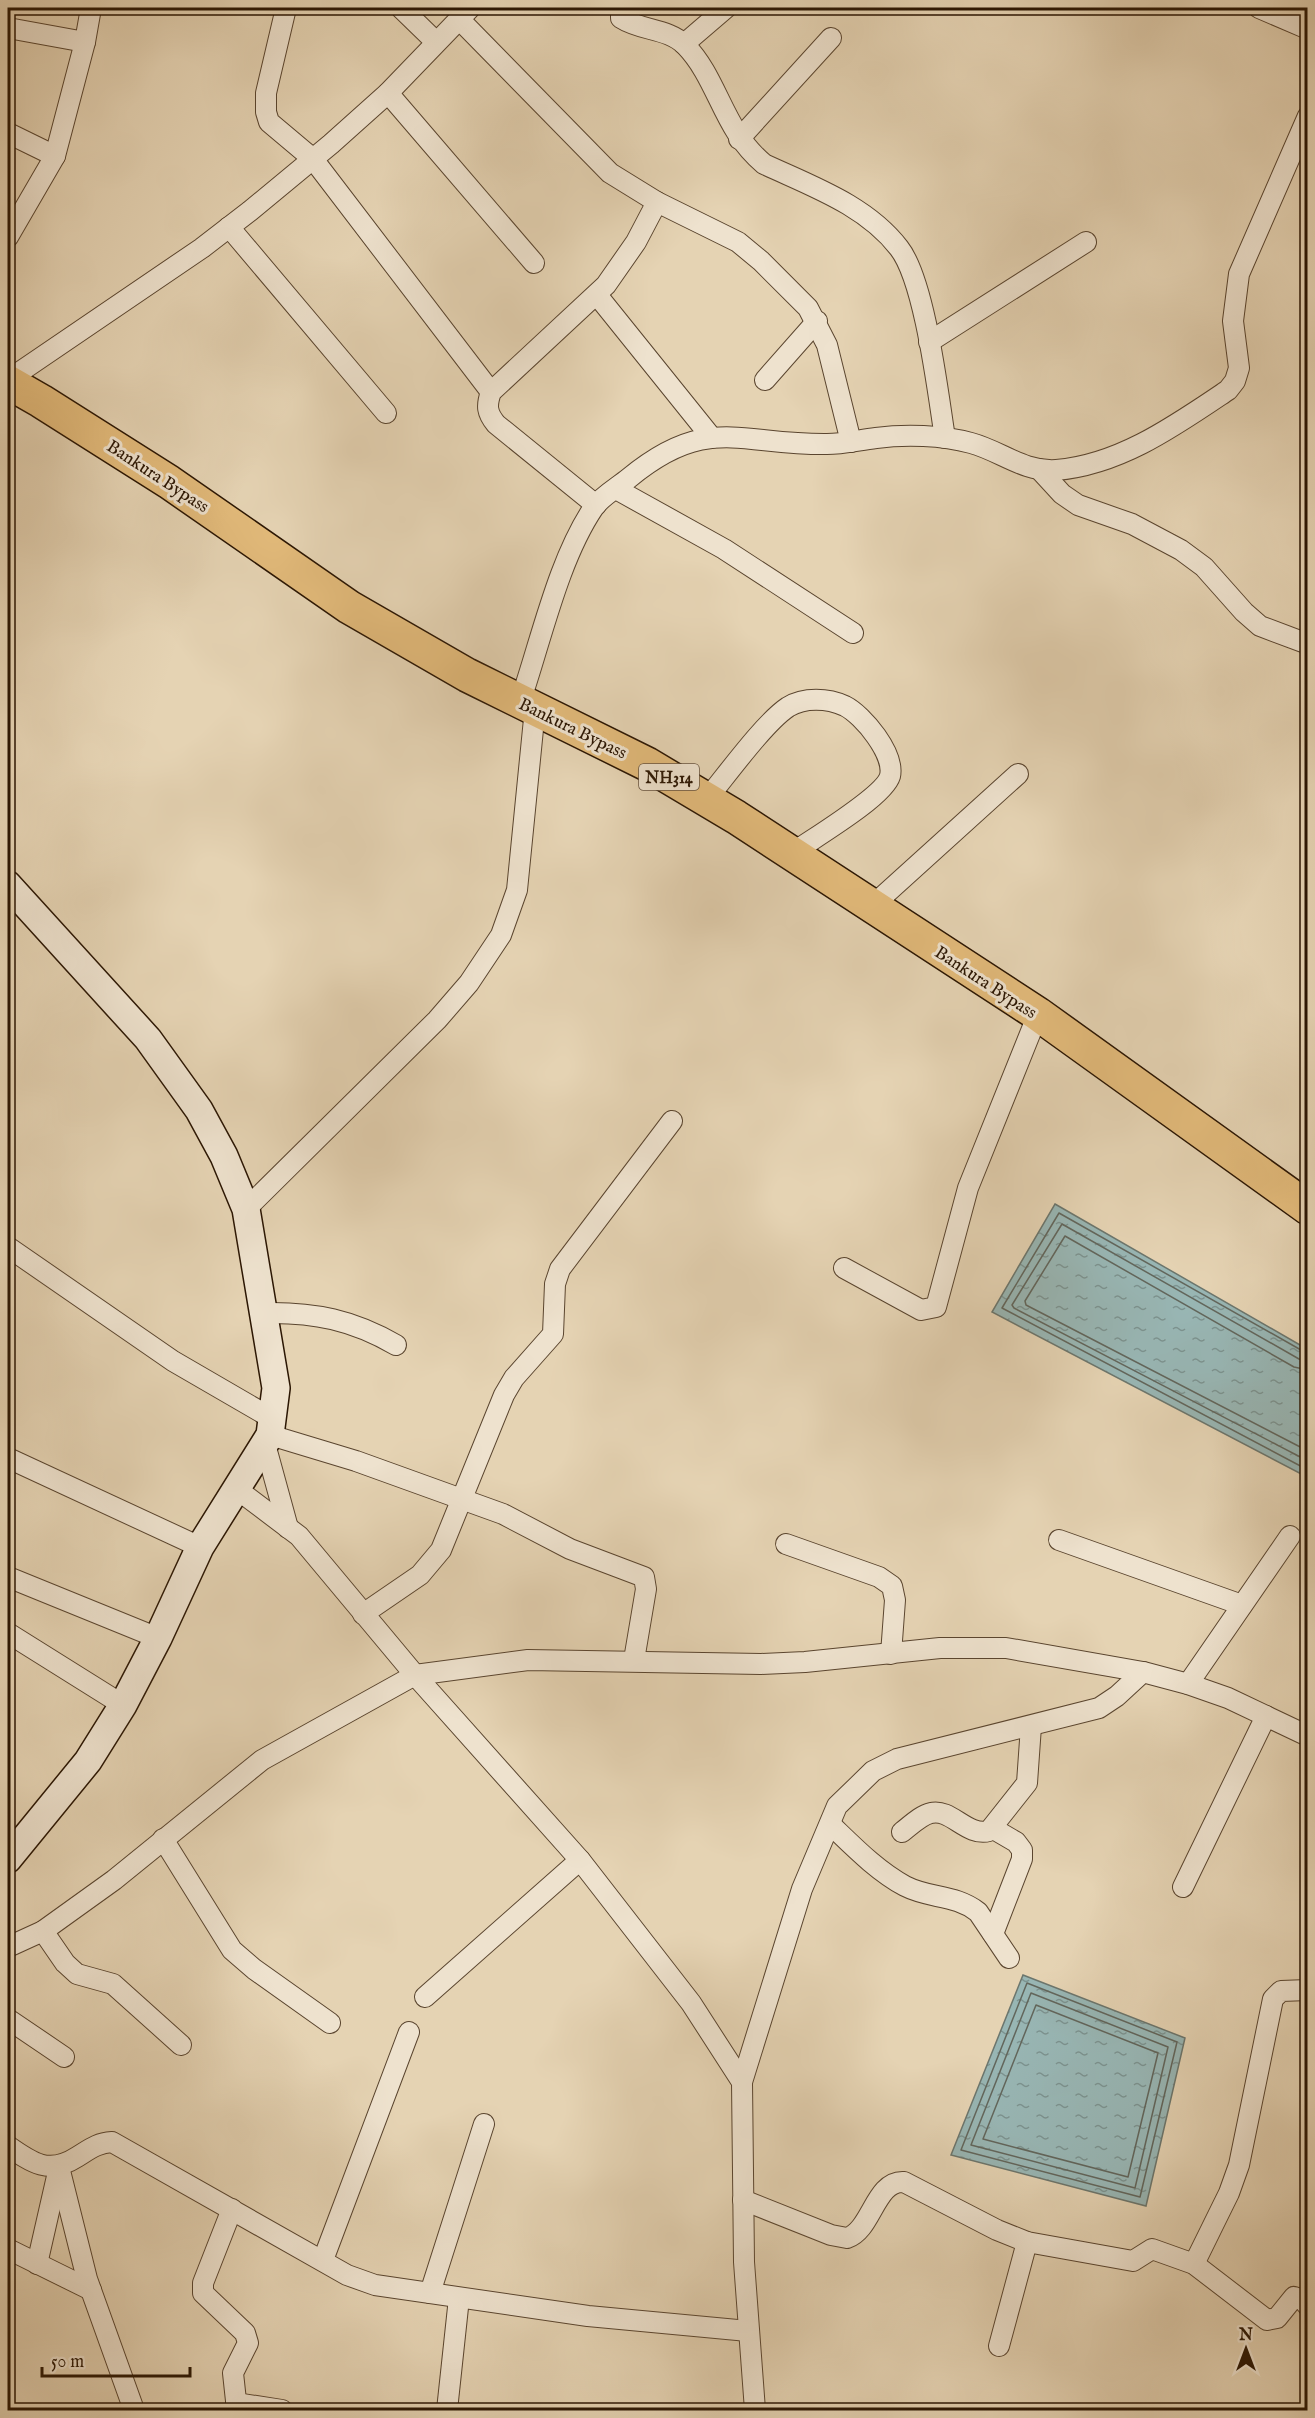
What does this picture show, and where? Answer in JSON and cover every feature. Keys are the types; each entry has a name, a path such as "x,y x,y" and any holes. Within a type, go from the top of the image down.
{"highway":[{"name":"Bankura Bypass","path":"8,381 169,482 349,607 467,675 647,764 791,854 1038,1014 1308,1208"}],"street":[{"path":"8,237 55,156 85,42 91,8"},
{"path":"286,8 266,93 266,112 276,129 313,159 491,392"},
{"path":"400,8 436,42"},
{"path":"621,8 621,18 630,24 669,34 684,44 701,67 739,139 764,164 856,209 900,248 912,276 929,342 945,438"},
{"path":"684,44 726,8"},
{"path":"1260,8 1308,29"},
{"path":"8,381 229,227 313,159 388,93 464,13 594,160 610,173 657,202 738,242 761,261 808,308 817,321 827,345 851,442"},
{"path":"8,28 85,42"},
{"path":"739,139 831,38"},
{"path":"388,93 534,263"},
{"path":"246,1209 437,1020 469,982 501,935 517,890 528,706 573,543 596,505 673,447 694,440 739,436 825,444 894,436 945,438 972,443 1005,459 1039,469 1090,464 1112,457 1152,438 1228,390 1235,381 1239,368 1233,321 1239,274 1308,116"},
{"path":"8,133 55,156"},
{"path":"596,505 496,424 488,414 487,404 491,392 597,295 636,242 657,202"},
{"path":"229,227 386,413"},
{"path":"929,342 1086,242"},
{"path":"597,295 712,438"},
{"path":"765,380 817,321"},
{"path":"1039,469 1062,494 1078,505 1132,524 1181,550 1204,567 1244,612 1260,626 1308,644"},
{"path":"616,489 724,549 853,633"},
{"path":"706,800 775,719 789,707 808,700 828,700 847,707 885,748 890,762 890,776 880,792 791,854"},
{"path":"871,906 1018,774"},
{"path":"8,885 121,1007 161,1055 199,1110 224,1156 246,1209 276,1388 269,1433 238,1490 200,1547 158,1638 123,1704 88,1761 8,1859"},
{"path":"844,1268 921,1310 936,1307 968,1188 1038,1014"},
{"path":"363,1614 420,1575 441,1550 504,1395 514,1378 553,1334 555,1284 560,1269 672,1120"},
{"path":"8,1247 173,1361 269,1433 356,1461 517,1520 570,1549 644,1577 646,1589 634,1660"},
{"path":"265,1313 290,1312 330,1317 372,1331 396,1345"},
{"path":"269,1433 288,1528"},
{"path":"8,1458 200,1547"},
{"path":"238,1490 305,1544 415,1675 580,1860 691,2003 742,2082"},
{"path":"1188,1684 1290,1536"},
{"path":"1059,1540 1242,1605"},
{"path":"786,1544 879,1577 892,1586 895,1600 891,1654"},
{"path":"8,1577 158,1638"},
{"path":"8,1633 123,1704"},
{"path":"8,1947 43,1931 114,1881 262,1760 415,1675 528,1660 634,1660 761,1664 805,1662 940,1648 1006,1648 1143,1672 1188,1684 1308,1736"},
{"path":"755,2410 748,2331 743,2200 742,2082 802,1889 837,1806 873,1771 897,1759 1099,1708 1117,1696 1143,1672"},
{"path":"1183,1887 1266,1716"},
{"path":"902,1832 927,1814 935,1812 979,1833 992,1828 1026,1783 1030,1768 1031,1726"},
{"path":"830,1824 863,1855 906,1887 963,1901 978,1912 1009,1959"},
{"path":"992,1828 1016,1842 1022,1850 1022,1859 993,1934"},
{"path":"163,1839 232,1950 254,1969 330,2023"},
{"path":"425,1997 580,1860"},
{"path":"43,1931 65,1963 77,1974 113,1984 181,2045"},
{"path":"1194,2264 1239,2165 1273,1999 1281,1991 1308,1990"},
{"path":"8,2019 64,2057"},
{"path":"323,2260 409,2032"},
{"path":"430,2293 484,2124"},
{"path":"8,2146 29,2161 59,2167 91,2146 112,2142 347,2275 375,2285 588,2316 748,2331"},
{"path":"37,2264 59,2167"},
{"path":"59,2167 91,2290 134,2410"},
{"path":"743,2200 831,2235 847,2238 857,2232 888,2187 897,2181 904,2182 997,2229 1028,2242 1133,2261 1140,2259 1149,2250 1156,2249 1194,2264 1267,2320 1277,2318 1292,2298 1300,2298 1308,2306"},
{"path":"232,2209 202,2283 203,2293 245,2333 248,2343 233,2373 236,2407 282,2410"},
{"path":"999,2346 1028,2242"},
{"path":"8,2248 91,2290"},
{"path":"447,2410 459,2298"}],"water":[{"path":"1055,1204 1307,1349 1307,1477 992,1312"},
{"path":"1023,1975 1185,2038 1146,2206 951,2155"}]}
